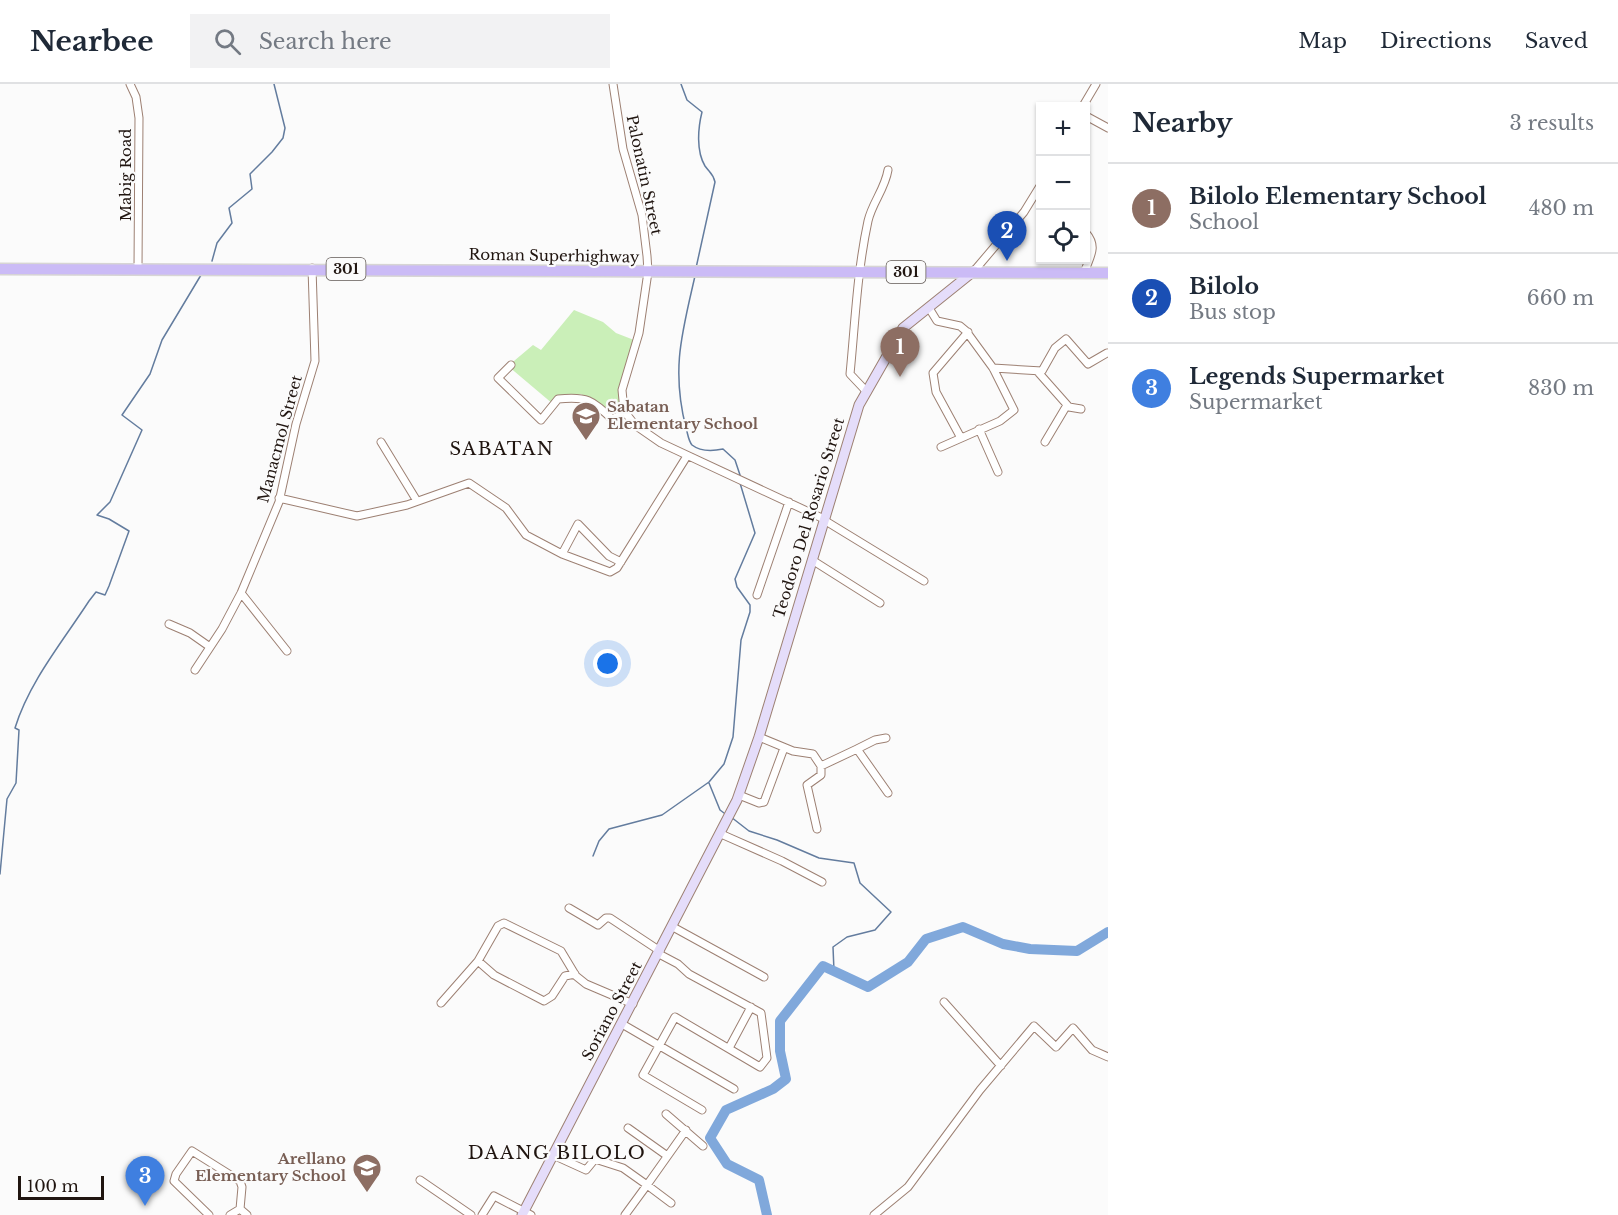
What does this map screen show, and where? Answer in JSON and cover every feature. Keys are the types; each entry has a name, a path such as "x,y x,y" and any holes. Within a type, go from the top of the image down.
{"main road":[{"name":"Roman Superhighway","path":"0,269 312,268 648,272 1108,273"},
{"name":"Teodoro Del Rosario Street","path":"727,821 739,795 759,737 855,416 900,332 974,271"},
{"name":"Soriano Street","path":"525,1214 553,1155 727,821"}],"street":[{"name":"Mabig Road","path":"130,84 138,103 140,118 138,268"},
{"name":"Palonatin Street","path":"613,84 624,155 644,226 648,272 636,347 622,390 622,405 625,413"},
{"path":"1085,102 1096,84"},
{"path":"1090,118 1108,128"},
{"path":"867,392 850,376 860,272 868,220 882,191 888,170"},
{"path":"974,271 1024,212 1036,194"},
{"path":"1090,237 1094,242 1094,247 1090,257"},
{"path":"1084,273 1087,264"},
{"name":"Manacmol Street","path":"195,670 240,593 279,498 296,424 315,361 312,268"},
{"path":"928,308 937,321 960,326 968,332 993,368 1014,410 941,447"},
{"path":"961,438 936,392 933,373 968,332"},
{"path":"993,368 1038,372 1045,367 1058,345 1066,339 1088,364 1107,353"},
{"path":"511,365 498,378 541,420 558,399 580,396 595,402 612,419 625,413 641,430 687,456 824,520 924,581"},
{"path":"1038,372 1067,405 1081,409"},
{"path":"1045,442 1067,405"},
{"path":"980,429 998,472"},
{"path":"381,442 417,501"},
{"path":"279,498 357,516 417,501 469,483 506,508 526,535 561,554 609,572 616,569 621,562 687,456"},
{"path":"757,596 789,502"},
{"path":"561,554 578,524 609,556 621,562"},
{"path":"812,560 880,603"},
{"path":"240,593 287,651"},
{"path":"169,624 190,633 210,647"},
{"path":"759,737 784,748 813,754 821,766 821,776 807,785 817,829"},
{"path":"821,766 875,740 886,738"},
{"path":"739,795 759,803 764,801 784,748"},
{"path":"857,749 888,793"},
{"path":"721,834 822,882"},
{"path":"569,908 598,925 606,918 610,918 659,953 761,1013 767,1058 760,1067 675,1017 643,1075 702,1110"},
{"path":"441,1003 478,961 498,926 505,923 561,951 575,974 586,984 633,1004"},
{"path":"673,927 764,977"},
{"path":"478,961 494,975 544,1000 552,996 566,974 575,974"},
{"path":"944,1002 1000,1066"},
{"path":"729,1048 751,1007"},
{"path":"622,1024 734,1089"},
{"path":"874,1215 908,1187 1000,1066 1034,1026 1056,1047 1073,1028 1092,1050 1108,1057"},
{"path":"666,1114 703,1146"},
{"path":"628,1128 666,1155"},
{"path":"625,1215 686,1130"},
{"path":"209,1215 174,1181 190,1151 197,1152 240,1181 242,1187 240,1209"},
{"path":"553,1155 585,1170 595,1159 611,1163 671,1203"},
{"path":"420,1179 471,1215"},
{"path":"482,1215 494,1196 525,1214"},
{"path":"230,1215 240,1209"},
{"path":"240,1209 247,1215"}],"green space":[{"path":"574,310 603,322 616,333 634,340 622,383 623,412 612,418 597,404 581,394 553,404 508,366 533,345 541,350"}],"waterway":[{"path":"212,261 217,243 232,223 229,208 252,189 250,174 283,138 285,128 274,84"},
{"path":"681,84 687,100 702,112 699,132 700,153 715,182 696,268"},
{"path":"0,874 7,799 16,783 19,730 15,728 29,694 48,662 96,592 105,595 109,586 129,531 97,515 110,502 142,430 122,415 150,374 162,340 201,275"},
{"path":"695,276 680,351 679,387 686,428 692,445 699,449 723,449 735,460 741,478"},
{"path":"593,856 599,841 609,829 662,815 709,782 724,764 733,737 741,640 750,612 750,605 737,587 735,579 755,533 740,483"},
{"path":"709,783 720,810 724,813"},
{"path":"731,817 749,831 819,858 854,863 860,883 891,912 875,930 847,937 833,947 834,971"},
{"path":"767,1215 759,1180 727,1164 710,1138 726,1110 773,1089 786,1079 780,1051 780,1021 823,966 868,987 908,962 926,939 963,927 1003,944 1030,949 1077,951 1108,932"}],"place":[{"name":"Bilolo","path":"1007,261"},
{"name":"Bilolo Elementary School","path":"900,377"},
{"name":"Sabatan Elementary School","path":"586,442"},
{"name":"Arellano Elementary School","path":"367,1194"},
{"name":"Legends Supermarket","path":"145,1206"}],"district":[{"name":"SABATAN","path":"502,449"},
{"name":"DAANG BILOLO","path":"557,1153"}]}
